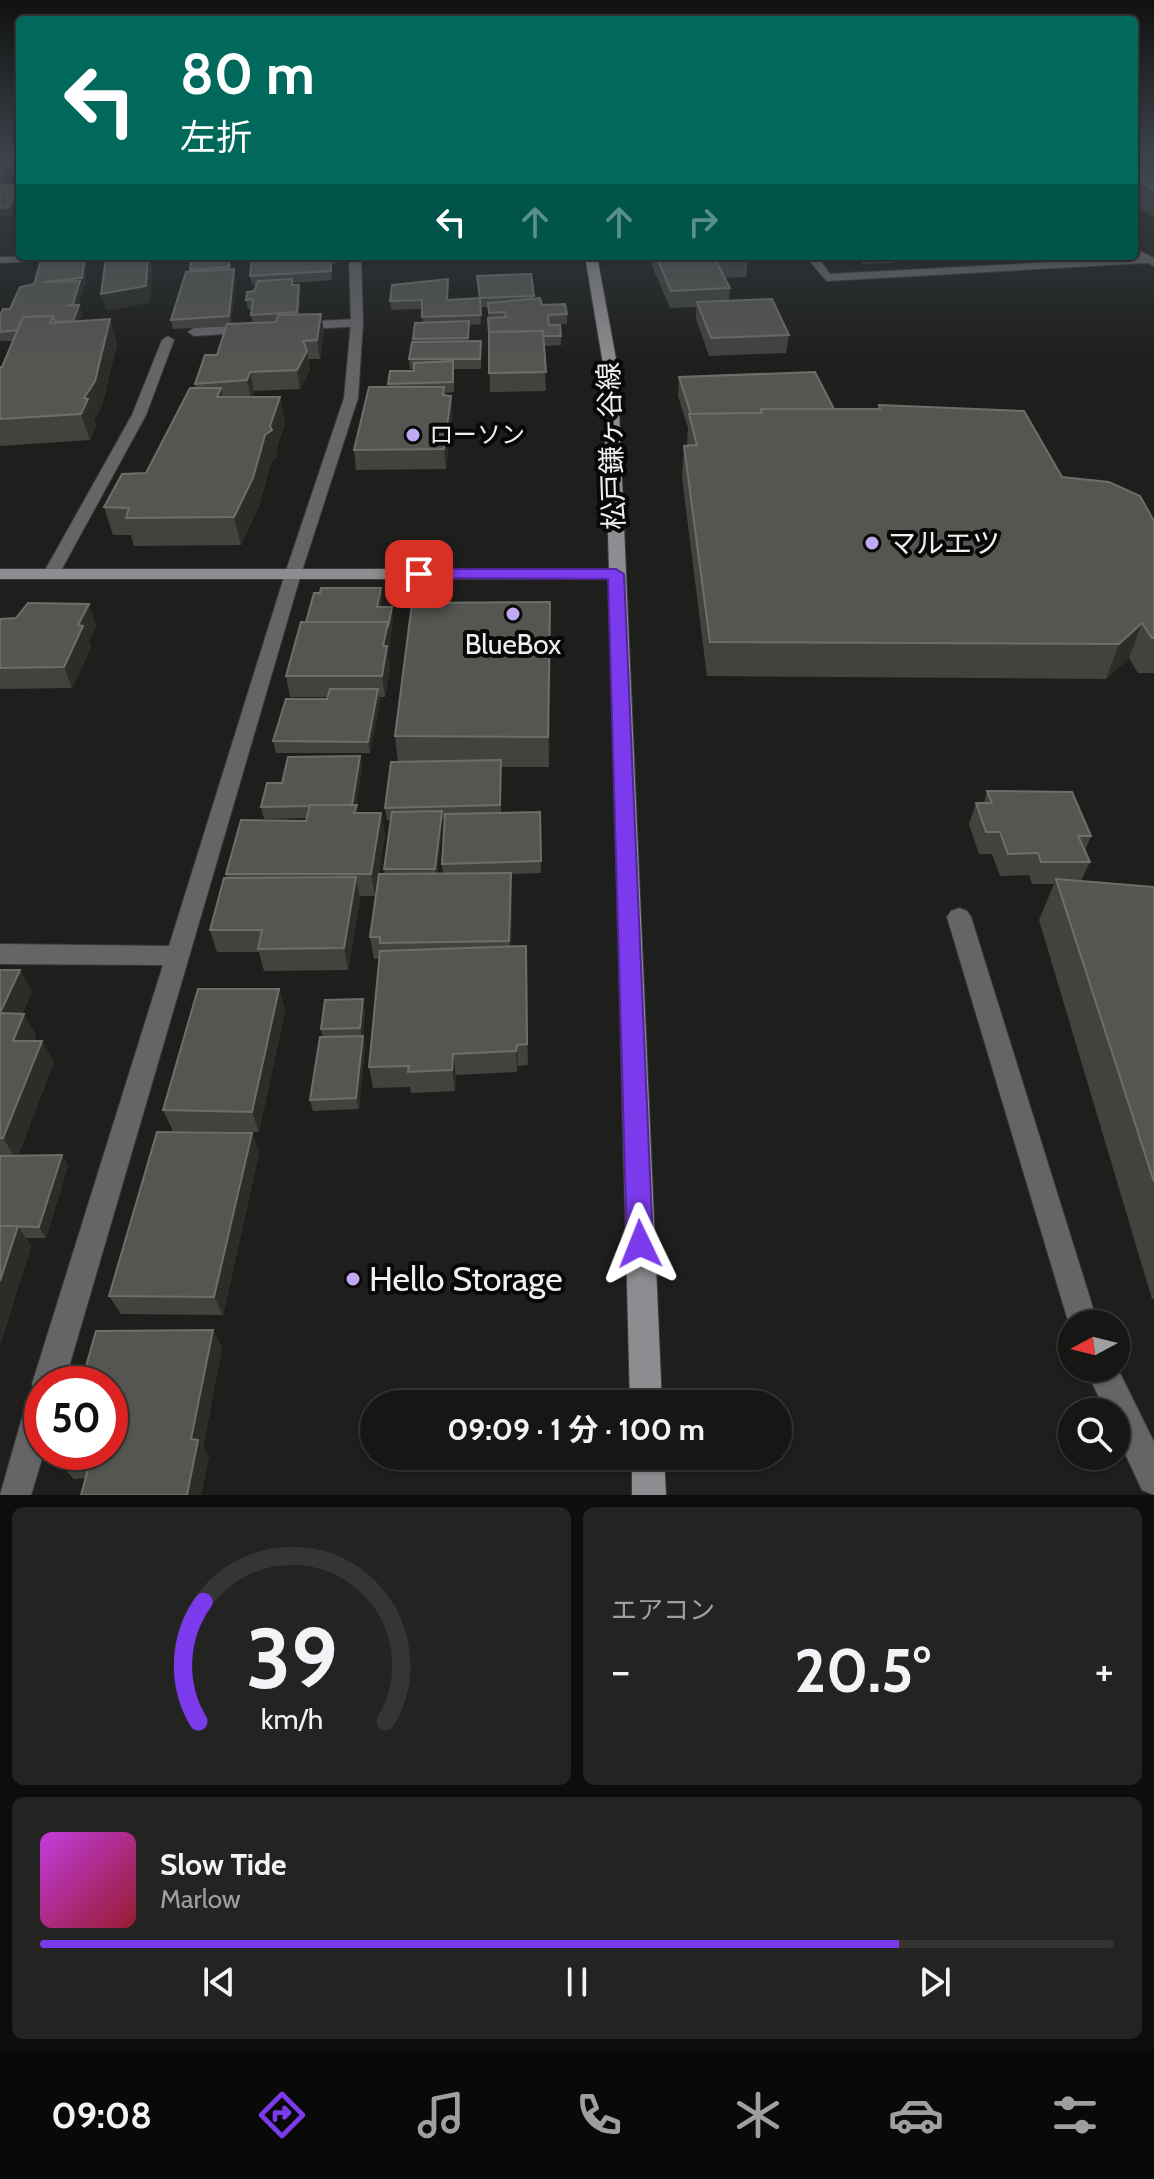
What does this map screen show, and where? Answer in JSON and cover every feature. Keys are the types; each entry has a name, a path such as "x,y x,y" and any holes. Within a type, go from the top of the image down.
{"main road":[{"name":"松戸鎌ヶ谷線","path":"592,260 610,364 645,1390"},
{"path":"0,574 616,574"},
{"path":"648,1470 649,1495"}],"street":[{"path":"53,1366 293,574 351,398 357,323 355,260"},
{"path":"814,260 827,278 1150,262"},
{"path":"283,327 357,323"},
{"path":"194,332 268,328"},
{"path":"51,574 139,415 168,340"},
{"path":"959,917 1079,1310"},
{"path":"0,954 178,956"},
{"path":"1108,1382 1154,1478"},
{"path":"14,1495 24,1462"}],"building":[{"path":"41,260 84,260 82,278 43,282 80,281 73,304 67,306 79,305 73,321 55,322 53,316 23,317 18,330 0,332 3,309 10,309 20,287 34,284"},
{"path":"106,260 148,260 146,286 101,294"},
{"path":"191,260 229,260 229,267 190,270"},
{"path":"252,260 331,261 331,271 250,276"},
{"path":"658,260 748,260 716,261 730,288 671,291"},
{"path":"234,269 229,316 171,320 186,272"},
{"path":"531,274 534,296 480,298 477,276"},
{"path":"292,279 292,285 299,285 297,312 251,315 253,299 246,300 247,292 254,291 258,281"},
{"path":"448,279 447,300 480,298 481,315 422,317 422,300 390,301 392,285"},
{"path":"540,298 542,305 565,304 567,314 548,315 549,325 560,325 561,336 543,336 543,331 489,333 488,318 506,317 505,312 489,313 488,303"},
{"path":"772,299 789,335 711,338 697,302"},
{"path":"321,314 317,340 303,341 307,351 297,370 250,372 247,380 195,384 205,355 217,355 227,324 276,322 278,315"},
{"path":"53,316 50,323 110,319 95,381 84,398 88,399 81,414 0,419 0,367 23,317"},
{"path":"469,321 468,338 413,339 415,323"},
{"path":"543,331 546,372 489,373 489,332"},
{"path":"481,341 480,359 409,359 412,342"},
{"path":"453,361 453,382 388,384 390,371 414,371 414,363"},
{"path":"815,372 834,409 761,409 761,413 691,414 679,377"},
{"path":"369,387 444,387 443,395 451,396 444,449 354,450"},
{"path":"190,388 221,388 217,397 280,397 270,426 272,430 265,435 253,478 234,517 126,518 129,508 104,507 122,474 146,473"},
{"path":"879,405 1024,411 1062,477 1109,482 1140,496 1154,521 1154,638 1142,623 1119,644 710,642 684,446 697,445 689,414 762,413 761,409 880,409"},
{"path":"321,588 381,588 377,607 392,607 388,627 388,622 306,622 314,593 320,593"},
{"path":"550,602 548,737 395,736 412,603"},
{"path":"28,603 89,604 78,625 83,626 64,667 0,668 0,619 16,618"},
{"path":"301,622 388,622 382,676 286,676"},
{"path":"330,689 378,689 368,742 273,741 286,699 327,699"},
{"path":"360,756 352,805 261,807 267,783 282,783 288,757"},
{"path":"501,760 500,805 385,808 391,762"},
{"path":"987,791 1072,792 1091,836 1078,836 1090,862 1041,862 1038,853 1008,854 1000,832 986,832 976,803 992,803"},
{"path":"310,805 357,805 354,813 381,813 371,874 226,874 241,820 306,821"},
{"path":"442,811 435,869 384,869 392,812"},
{"path":"540,812 541,861 442,864 445,814"},
{"path":"511,873 509,941 380,943 380,937 370,937 379,874"},
{"path":"356,877 344,948 258,949 262,930 210,930 224,878"},
{"path":"1056,879 1154,887 1154,1182"},
{"path":"526,946 527,1044 517,1045 516,1051 453,1054 452,1070 408,1072 409,1066 369,1067 380,951"},
{"path":"0,970 20,970 0,1013"},
{"path":"198,989 279,989 252,1112 163,1110"},
{"path":"363,999 360,1028 321,1029 325,1000"},
{"path":"0,1013 24,1014 13,1041 42,1041 3,1138 0,1138"},
{"path":"363,1036 356,1098 310,1100 320,1037"},
{"path":"157,1132 252,1133 214,1297 109,1296"},
{"path":"62,1155 39,1227 0,1226 0,1156"},
{"path":"0,1226 18,1226 0,1281"},
{"path":"213,1330 191,1439 198,1440 187,1495 81,1495 88,1470 128,1470 128,1366 86,1366 96,1331"}],"place":[{"name":"ローソン","path":"413,435"},
{"name":"マルエツ","path":"872,543"},
{"name":"BlueBox","path":"513,614"},
{"name":"Hello Storage","path":"353,1279"}],"route":[{"path":"419,574 616,574 640,1244"}]}
